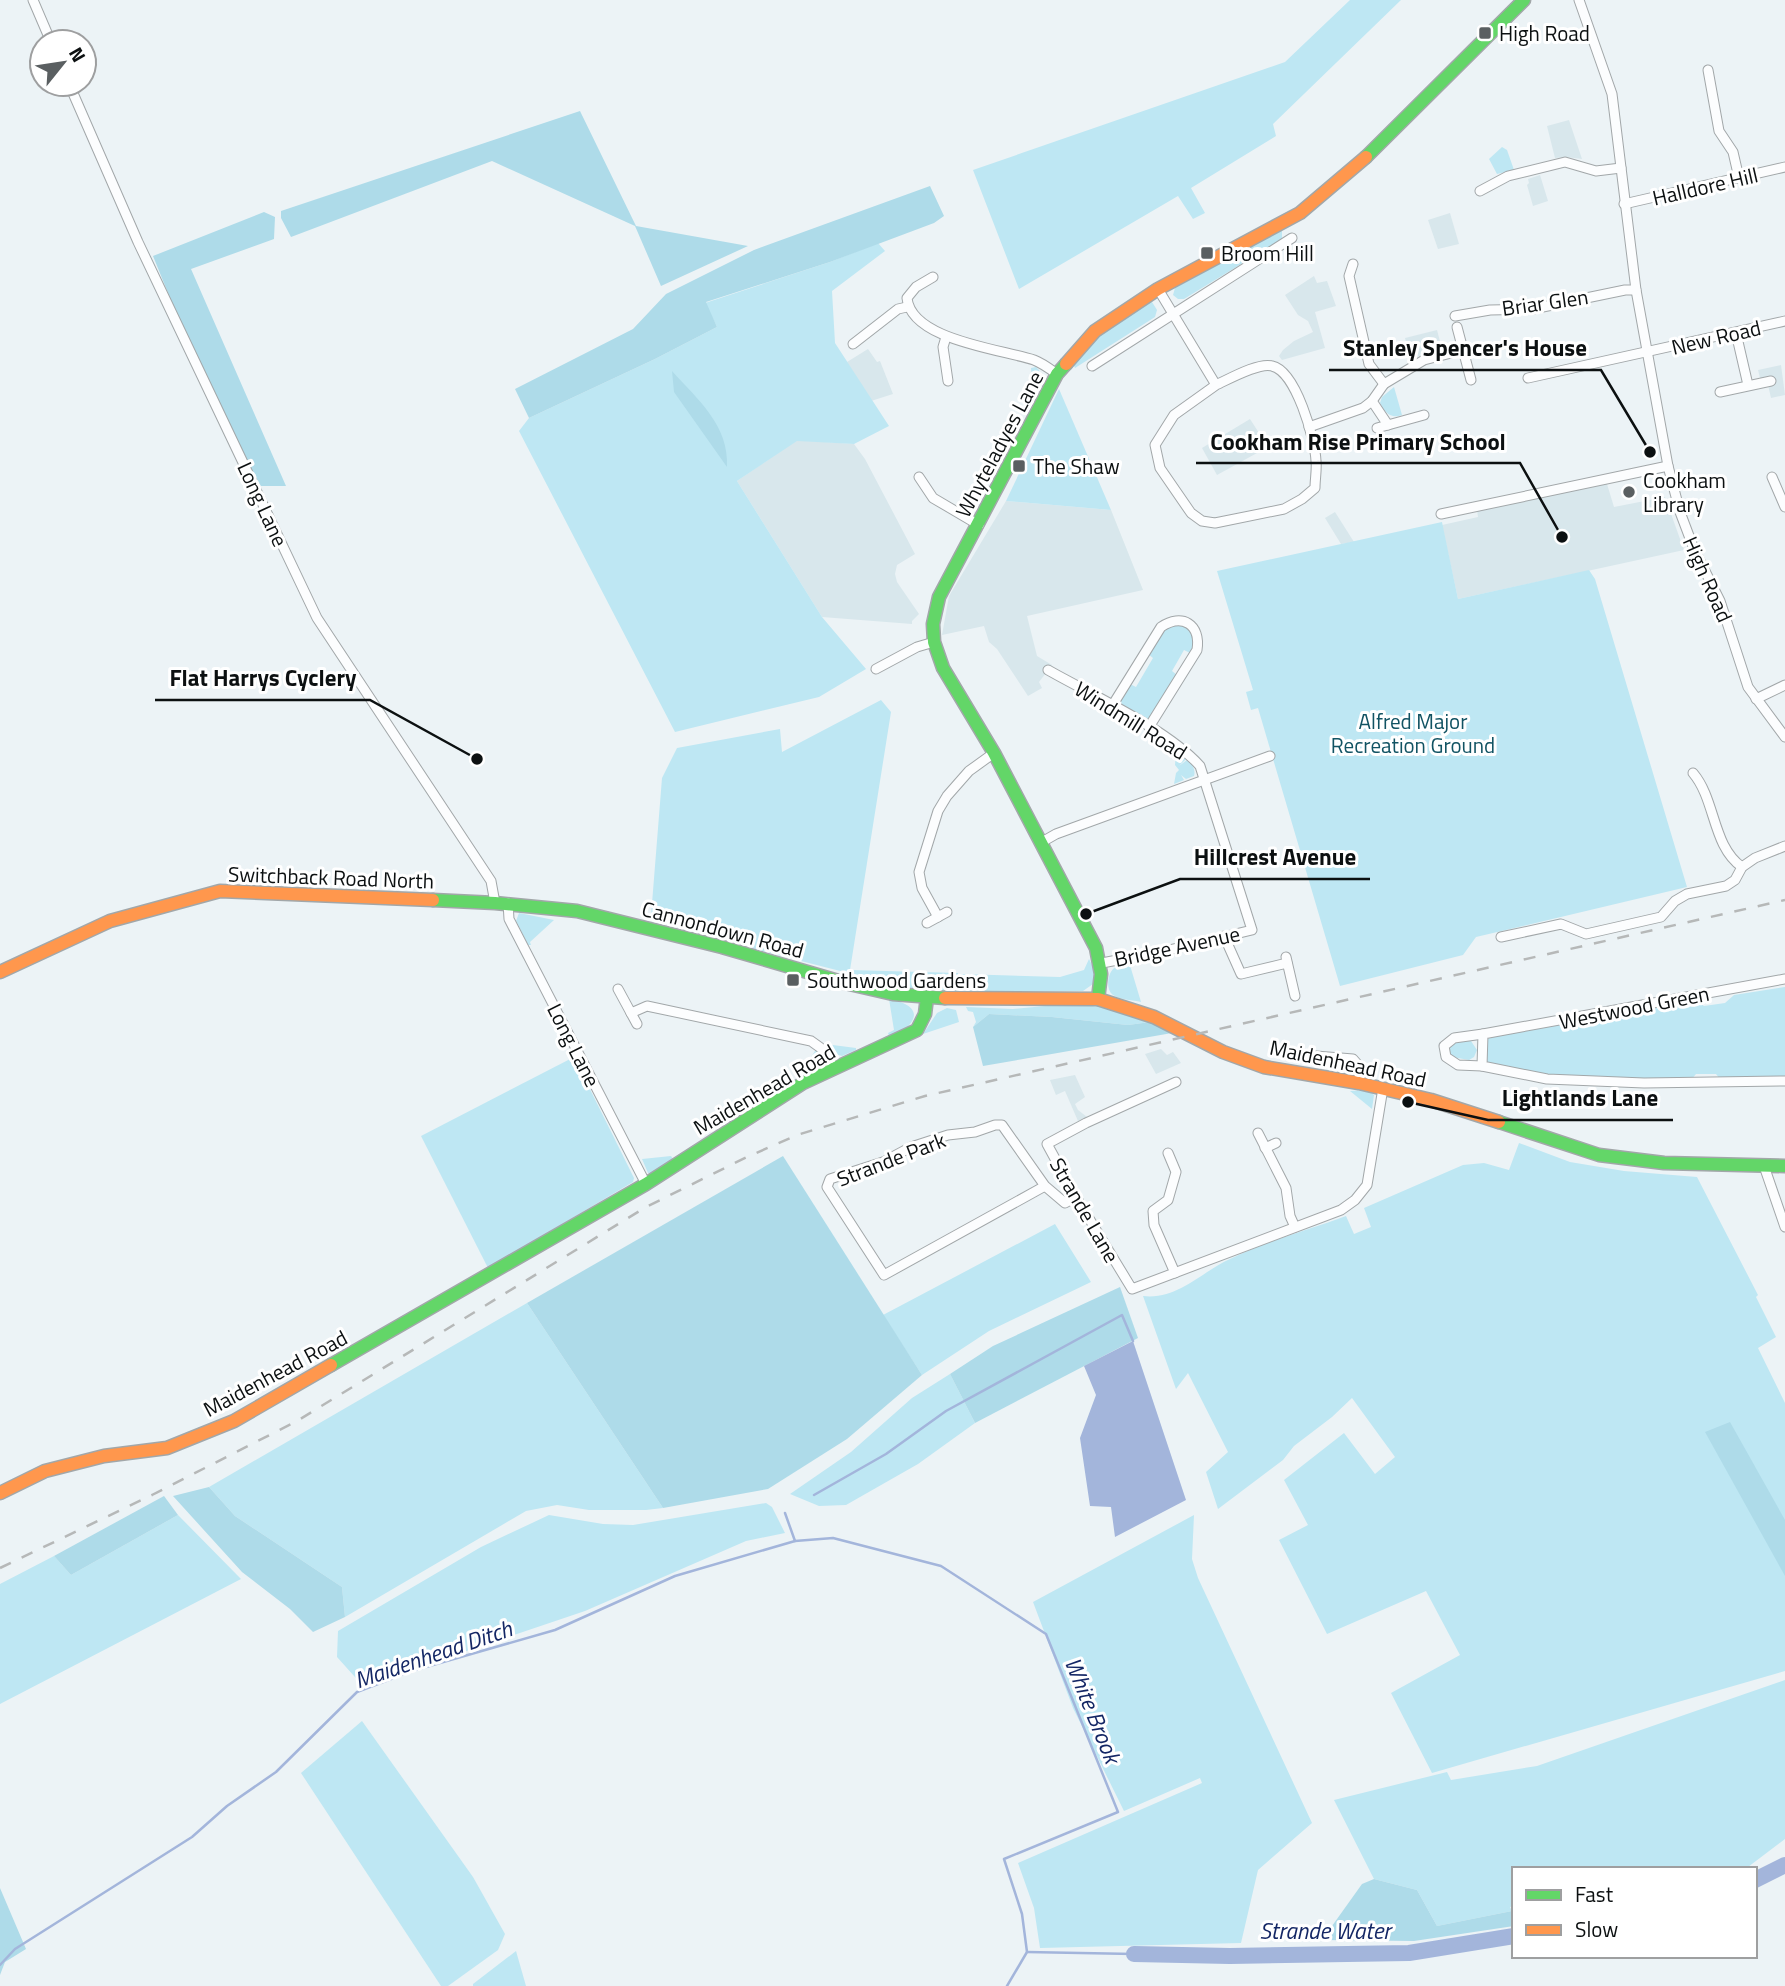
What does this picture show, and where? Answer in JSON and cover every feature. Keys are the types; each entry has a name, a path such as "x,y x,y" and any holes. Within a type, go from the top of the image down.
{"street":[{"path":"33,0 45,28"},
{"name":"Whyteladyes Lane","path":"1102,963 994,753 943,668 934,642 933,624 939,597 1057,374 1095,331 1158,289 1300,213 1376,148 1524,0"},
{"name":"High Road","path":"1579,0 1612,94 1636,290 1679,512 1720,601 1748,687 1785,737"},
{"path":"1708,70 1718,131 1733,152 1739,178"},
{"name":"Long Lane","path":"75,98 138,242 317,618 491,881 646,1184"},
{"path":"1480,191 1508,176 1565,162 1596,171 1622,168"},
{"name":"Halldore Hill","path":"1624,204 1785,167"},
{"path":"1092,366 1292,238"},
{"path":"1353,264 1349,276 1369,364 1384,384"},
{"path":"933,277 916,287 907,298 907,307 916,320 946,337 1037,361 1057,374"},
{"path":"1158,289 1216,385"},
{"name":"Briar Glen","path":"1455,316 1490,310 1533,309 1636,290"},
{"path":"853,344 898,309 907,307"},
{"name":"New Road","path":"1528,378 1785,321"},
{"path":"1457,327 1471,380"},
{"path":"1736,333 1748,385"},
{"path":"946,337 943,347 948,381"},
{"path":"1309,427 1363,408 1372,401 1384,384 1424,360 1462,350"},
{"path":"1272,366 1287,375 1309,427 1316,460 1315,488 1284,509 1215,523 1202,522 1191,513 1160,468 1155,445 1174,415 1216,385 1257,367 1272,366"},
{"path":"1720,392 1771,381"},
{"path":"1372,401 1388,425"},
{"path":"1377,428 1424,415"},
{"path":"1441,514 1668,466"},
{"path":"919,477 933,498 979,525"},
{"path":"1776,480 1785,507"},
{"path":"1112,706 1161,627 1170,621 1188,623 1196,631 1199,640 1197,650 1149,727"},
{"path":"876,669 917,646 934,642"},
{"name":"Windmill Road","path":"1048,670 1149,727 1190,755 1200,766 1252,930"},
{"path":"1756,699 1785,685"},
{"path":"927,923 943,914 922,888 919,872 938,811 969,771 994,753"},
{"path":"1041,842 1068,829 1270,756"},
{"path":"1693,773 1702,783 1726,850 1742,867"},
{"path":"1508,938 1561,924 1586,934 1661,916 1675,901 1687,894 1726,886 1735,880 1742,867 1755,858 1785,846"},
{"name":"Switchback Road North","path":"0,972 110,920 220,891 501,903"},
{"name":"Cannondown Road","path":"501,903 577,911 722,947 845,983 893,994 927,997"},
{"name":"Bridge Avenue","path":"1102,963 1252,930"},
{"path":"1224,936 1241,974 1287,960 1295,996"},
{"path":"1098,999 1103,979 1102,963"},
{"name":"Westwood Green","path":"1785,979 1454,1038 1444,1046 1446,1057 1458,1065 1482,1066 1561,1079 1644,1083 1785,1081"},
{"path":"618,989 637,1024"},
{"name":"Maidenhead Road","path":"0,1493 45,1472 103,1456 167,1448 234,1421 646,1184 803,1083 917,1030 925,1014 927,997 1098,999 1154,1017 1223,1052 1264,1067 1359,1083 1431,1100 1598,1155 1664,1163 1785,1166"},
{"path":"631,1013 647,1006 811,1041 825,1051 834,1068"},
{"path":"1482,1066 1483,1034"},
{"path":"1323,1054 1353,1059 1360,1067 1359,1083"},
{"name":"Strande Lane","path":"1175,1273 1132,1289 1047,1144 1176,1082"},
{"path":"1168,1153 1176,1172 1168,1200 1153,1211 1154,1225 1175,1273 1341,1210 1356,1200 1367,1185 1383,1088"},
{"name":"Strande Park","path":"1045,1186 884,1275 827,1187 830,1179 883,1162 911,1147 948,1135 1002,1125 1045,1186 1065,1203 1076,1197"},
{"path":"1258,1133 1286,1188 1290,1216 1295,1227"},
{"path":"1265,1148 1276,1143"},
{"path":"1764,1166 1785,1227"}],"shaded area":[{"path":"580,111 636,226 748,246 661,286 635,226 492,161 291,237 281,218 281,211"},
{"path":"1569,120 1582,159 1555,158 1547,126"},
{"path":"1540,175 1548,201 1533,206 1528,179"},
{"path":"930,186 944,216 934,223 830,262 706,302 717,327 529,418 515,389 633,329 666,294 754,250"},
{"path":"264,212 275,217 274,239 191,269 286,486 260,486 183,330 153,256"},
{"path":"1450,213 1459,244 1438,249 1428,220"},
{"path":"1314,276 1317,283 1327,281 1336,306 1315,312 1325,348 1282,360 1279,356 1283,350 1313,332 1308,321 1298,315 1285,295"},
{"path":"1437,330 1442,349 1410,359 1405,338"},
{"path":"868,349 877,362 880,361 893,394 871,401 847,362"},
{"path":"1781,365 1785,395 1771,398 1768,385 1762,386 1758,370"},
{"path":"672,371 710,414 717,426 723,438 727,467 674,392"},
{"path":"1250,419 1268,447 1217,475 1202,448"},
{"path":"797,440 854,444 865,459 915,554 897,565 895,574 897,582 919,614 912,624 822,617 737,481"},
{"path":"1607,484 1614,507 1665,497 1684,550 1458,599 1442,525 1478,517 1477,510"},
{"path":"1006,501 1111,510 1143,590 1027,616 1037,656 1052,665 1039,682 1042,688 1028,696 997,649 989,642 984,626 942,635 949,596"},
{"path":"1335,512 1354,542 1341,544 1325,518"},
{"path":"989,1014 1128,1025 1150,1022 1172,1033 983,1066 973,1027"},
{"path":"1161,1049 1167,1055 1173,1052 1181,1063 1156,1074 1145,1054"},
{"path":"1075,1075 1085,1097 1075,1104 1087,1117 1078,1121 1065,1091 1056,1095 1050,1080"},
{"path":"783,1156 922,1375 847,1439 768,1489 663,1508 527,1303"},
{"path":"1120,1287 1138,1338 975,1423 950,1374 993,1346"},
{"path":"1133,1341 1186,1500 1115,1537 1111,1507 1090,1506 1080,1438 1096,1395 1084,1366"},
{"path":"1730,1422 1785,1520 1785,1576 1705,1432"},
{"path":"209,1487 235,1516 342,1587 345,1617 313,1632 290,1609 242,1572 173,1496"},
{"path":"164,1496 178,1515 71,1575 54,1556"},
{"path":"1374,1879 1417,1890 1437,1926 1512,1911 1512,1926 1414,1941 1322,1940 1362,1884"},
{"path":"0,1888 26,1949 5,1962 0,1975"}],"green space":[{"path":"1350,0 1401,0 1273,124 1276,136 1191,188 1205,213 1193,219 1178,196 1019,289 973,170 1285,62"},
{"path":"1502,147 1507,150 1514,170 1497,174 1489,159"},
{"path":"1282,230 1282,239 1184,299 1173,295 1175,288"},
{"path":"878,243 885,251 832,291 835,343 889,426 854,444 797,441 737,481 822,617 866,669 819,697 675,732 519,431 529,418 717,327 705,303 830,262"},
{"path":"1152,302 1157,310 1155,317 1075,368 1073,364 1100,334 1145,303"},
{"path":"1036,367 1042,380 1028,409 1024,407 1032,384 1031,368"},
{"path":"1394,387 1402,415 1398,416 1389,414 1380,403 1382,397"},
{"path":"1059,389 1111,510 1006,501"},
{"name":"Alfred Major Recreation Ground","path":"1442,522 1458,599 1589,570 1595,579 1687,887 1476,937 1463,955 1340,986 1258,708 1251,710 1246,692 1253,690 1217,571"},
{"path":"1170,623 1187,628 1191,632 1194,636 1193,646 1190,653 1184,650 1172,671 1177,675 1152,719 1147,721 1122,706 1121,700 1130,684 1136,687 1153,658 1148,654 1163,628"},
{"path":"881,700 891,712 850,970 958,973 960,992 895,987 851,977 850,972 750,948 750,942 651,916 662,778 677,748 780,729 782,752"},
{"path":"1176,753 1186,759 1179,766 1187,760 1193,767 1194,776 1186,779 1181,775 1184,780 1174,784 1179,770 1175,765"},
{"path":"519,913 554,920 528,945 516,921"},
{"path":"1089,959 1095,971 1093,984 1083,991 963,992 961,974 1060,977 1084,970"},
{"path":"1129,962 1141,1002 1116,997 1109,990 1109,975 1113,969"},
{"path":"1785,987 1785,1078 1721,1080 1716,1074 1696,1074 1690,1081 1566,1077 1491,1066 1484,1059 1487,1040 1491,1037 1696,1001 1704,1006 1725,1003 1734,995"},
{"path":"889,999 909,1006 914,1014 908,1026 889,1036 888,1033 894,1030"},
{"path":"1076,1003 1116,1010 1150,1022 1128,1025 989,1014 973,1027 976,1022 973,1012 966,1007 1013,1009"},
{"path":"947,1008 956,1010 959,1022 923,1034 937,1013"},
{"path":"1471,1041 1477,1050 1469,1060 1452,1057 1447,1050 1455,1043"},
{"path":"825,1044 856,1050 842,1056 831,1056"},
{"path":"817,1048 824,1060 818,1067 798,1077"},
{"path":"574,1057 634,1178 633,1182 488,1268 421,1136"},
{"path":"1308,1059 1350,1062 1355,1066 1355,1072 1350,1074 1307,1063"},
{"path":"1367,1090 1374,1095 1372,1109 1350,1091"},
{"path":"1519,1143 1570,1162 1624,1171 1697,1177 1758,1295 1756,1297 1776,1337 1758,1348 1785,1403 1785,1671 1432,1773 1391,1693 1460,1655 1426,1591 1327,1634 1279,1540 1308,1525 1284,1480 1344,1433 1375,1474 1395,1457 1352,1398 1294,1446 1283,1460 1218,1509 1206,1472 1228,1452 1188,1373 1176,1389 1143,1296 1167,1294 1244,1253 1346,1216 1354,1234 1371,1227 1364,1208 1463,1165 1484,1163 1509,1170"},
{"path":"671,1156 675,1162 655,1173 648,1173 642,1159"},
{"path":"1055,1224 1091,1282 989,1331 922,1375 883,1315"},
{"path":"527,1303 663,1508 589,1510 557,1505 526,1511 345,1617 342,1587 235,1516 209,1487"},
{"path":"950,1374 975,1423 918,1464 846,1505 819,1506 790,1494 851,1452 912,1398"},
{"path":"766,1503 772,1507 785,1533 746,1541 585,1611 363,1686 337,1657 338,1631 481,1547 549,1515 603,1524 633,1525"},
{"path":"178,1515 241,1579 0,1704 0,1584 54,1556 71,1575"},
{"path":"1194,1515 1192,1559 1198,1578 1312,1823 1258,1870 1241,1943 1040,1948 1034,1908 1018,1863 1202,1783 1200,1778 1124,1811 1073,1708 1033,1602"},
{"path":"1785,1680 1785,1839 1748,1867 1512,1867 1512,1911 1437,1926 1417,1890 1374,1879 1334,1800 1447,1772 1451,1780 1537,1766"},
{"path":"362,1721 473,1877 505,1934 498,1950 448,1986 441,1986 301,1773"},
{"path":"516,1951 526,1986 473,1986 473,1984"}],"waterway":[{"path":"814,1495 886,1454 946,1411 1122,1315 1133,1341"},
{"name":"Maidenhead Ditch","path":"785,1513 795,1541"},
{"name":"Maidenhead Ditch","path":"0,1965 15,1949 192,1837 227,1806 276,1772 357,1692 412,1671 555,1630 675,1576 795,1541 833,1538 941,1566 1046,1634 1118,1812 1004,1859 1022,1914 1027,1952 1007,1986"},
{"name":"Strande Water","path":"1757,1879 1785,1865"},
{"name":"Strande Water","path":"1134,1954 1230,1956 1409,1953 1512,1936"},
{"path":"1027,1952 1134,1954"}],"railway":[{"path":"0,1568 297,1421 646,1207 797,1135 925,1096 1785,900"}],"traffic: fast":[{"path":"1366,157 1524,0"},
{"path":"1066,364 1057,374 939,597 933,624 934,642 943,668 994,753 1096,948 1101,974 1098,999"},
{"path":"433,900 577,911 722,947 845,983 893,994 945,998"},
{"path":"331,1365 646,1184 803,1083 917,1030 925,1014 927,997"},
{"path":"1499,1122 1599,1155 1664,1163 1785,1166"}],"traffic: slow":[{"path":"1066,364 1095,331 1158,289 1300,213 1366,157"},
{"path":"0,972 110,921 220,891 433,900"},
{"path":"945,998 1098,999 1154,1017 1223,1052 1264,1067 1359,1083 1431,1100 1499,1122"},
{"path":"0,1493 45,1471 104,1456 167,1448 234,1421 331,1365"}],"place":[{"name":"High Road","path":"1485,33"},
{"name":"Broom Hill","path":"1207,253"},
{"name":"Stanley Spencer's House","path":"1650,452"},
{"name":"The Shaw","path":"1019,466"},
{"name":"Cookham Library","path":"1629,492"},
{"name":"Cookham Rise Primary School","path":"1562,537"},
{"name":"Flat Harrys Cyclery","path":"477,759"},
{"name":"Hillcrest Avenue","path":"1086,914"},
{"name":"Southwood Gardens","path":"793,980"},
{"name":"Lightlands Lane","path":"1408,1102"}],"water label":[{"name":"White Brook","path":"1093,1710"}]}
